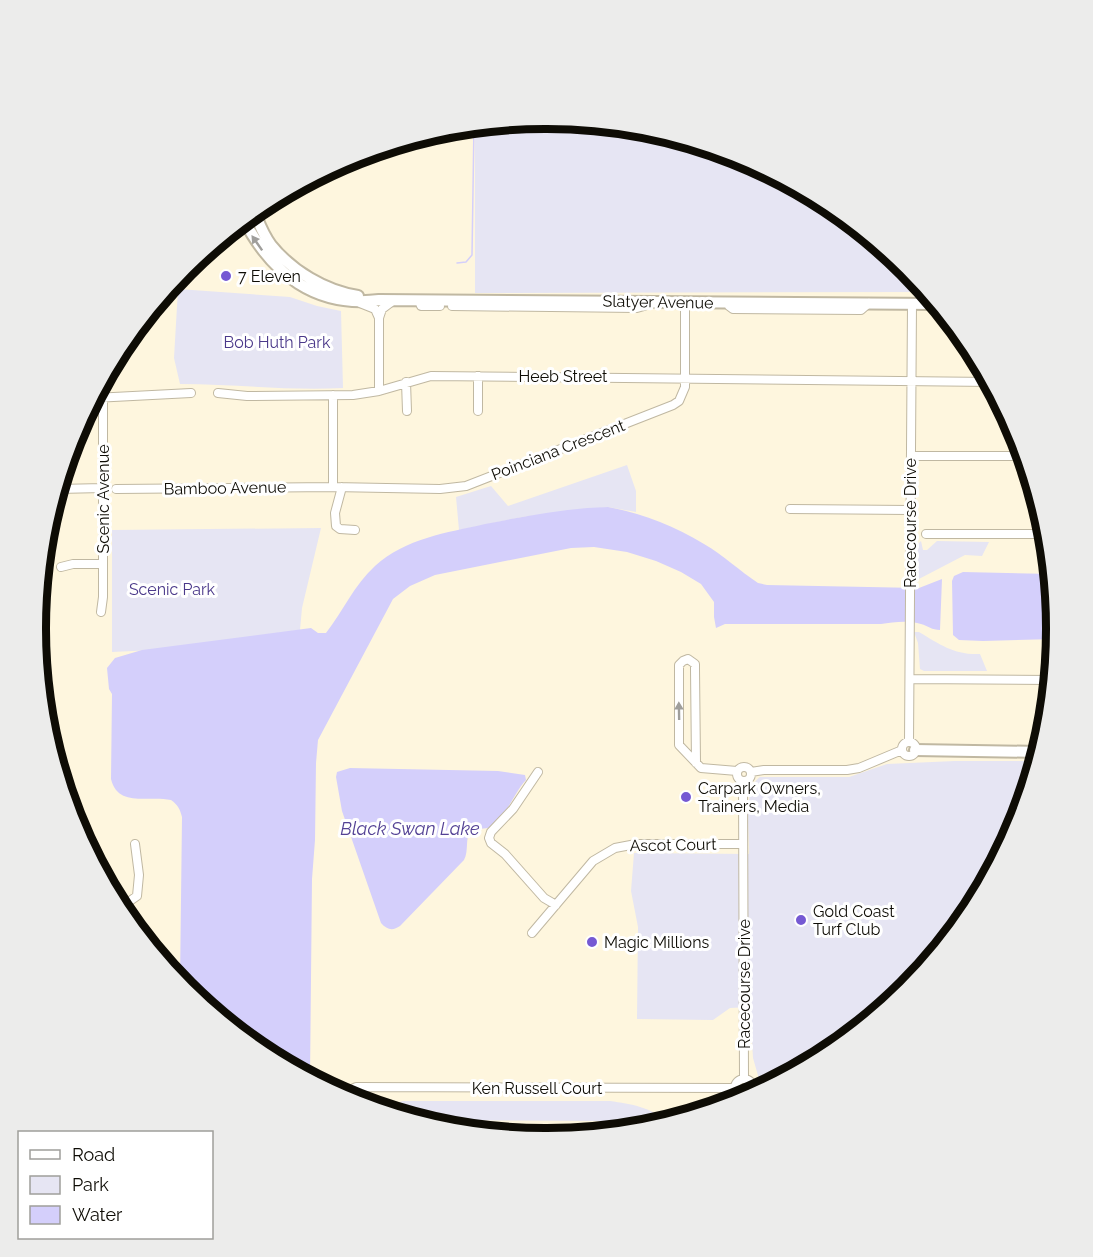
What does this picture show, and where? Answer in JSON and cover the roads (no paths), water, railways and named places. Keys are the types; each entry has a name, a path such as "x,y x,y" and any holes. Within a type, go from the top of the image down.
{"main road":[{"name":"Slatyer Avenue","path":"258,221 269,244 302,273 321,284 349,295 379,300"},
{"name":"Slatyer Avenue","path":"248,228 262,251 291,279 316,293 345,301 926,304"},
{"path":"912,746 1031,752"}],"street":[{"path":"379,391 379,318 382,309 394,300"},
{"path":"358,302 375,309 379,318"},
{"name":"Poinciana Crescent","path":"337,487 440,489 466,486 673,405 684,394 686,377 685,302"},
{"name":"Racecourse Drive","path":"912,304 910,510 912,746"},
{"name":"Heeb Street","path":"218,393 247,396 354,395 379,391 431,376 982,382"},
{"path":"478,376 478,411"},
{"path":"406,382 407,411"},
{"path":"103,398 191,393"},
{"path":"333,395 337,487 334,513 336,526 340,529 356,530"},
{"name":"Scenic Avenue","path":"100,612 103,597 103,398"},
{"path":"911,456 1015,456"},
{"name":"Bamboo Avenue","path":"116,489 337,487"},
{"path":"67,489 103,488"},
{"path":"790,509 910,510"},
{"path":"926,534 1037,534"},
{"name":"Scenic Avenue","path":"61,567 73,564 103,564"},
{"path":"696,763 695,664 688,659 679,665 680,746 696,763 701,768 737,771 745,767 751,772 847,770 859,768 902,750 903,745 912,746 910,756 904,754 902,750"},
{"path":"911,679 1043,680"},
{"path":"737,771 738,778 743,781 748,779 751,772"},
{"path":"538,772 513,809 491,832 489,838 491,843 505,854 544,898 556,905"},
{"name":"Racecourse Drive","path":"743,781 744,1079 752,1084"},
{"path":"128,902 137,896 139,875 135,844"},
{"name":"Ascot Court","path":"531,933 593,861 615,848 636,844 743,844"},
{"path":"735,1088 738,1082 744,1079"},
{"name":"Ken Russell Court","path":"352,1089 735,1088"}],"water":[{"path":"608,507 621,510 658,521 681,531 711,548 758,583 767,585 919,588 942,579 940,630 906,622 725,624 716,628 714,602 701,584 656,561 627,552 594,547 571,548 435,575 410,586 393,599 318,740 312,879 310,1069 296,1062 242,1025 180,968 182,817 178,807 171,800 127,797 115,788 111,779 112,694 109,689 107,668 115,658 142,650 311,628 318,633 326,633 368,573 400,549 427,538 485,524"},
{"path":"963,572 1043,574 1046,639 959,640 953,635 952,581 954,576"},
{"name":"Black Swan Lake","path":"350,768 498,771 525,775 526,780 498,821 492,826 470,833 464,860 400,926 390,929 381,923 342,811 336,777 337,772"}],"waterway":[{"path":"457,263 466,262 472,255 474,134"}],"place":[{"name":"7 Eleven","path":"226,276"},
{"name":"Carpark Owners, Trainers, Media","path":"686,797"},
{"name":"Gold Coast Turf Club","path":"801,920"},
{"name":"Magic Millions","path":"592,942"}],"park label":[{"name":"Bob Huth Park","path":"277,342"},
{"name":"Scenic Park","path":"172,589"}]}
